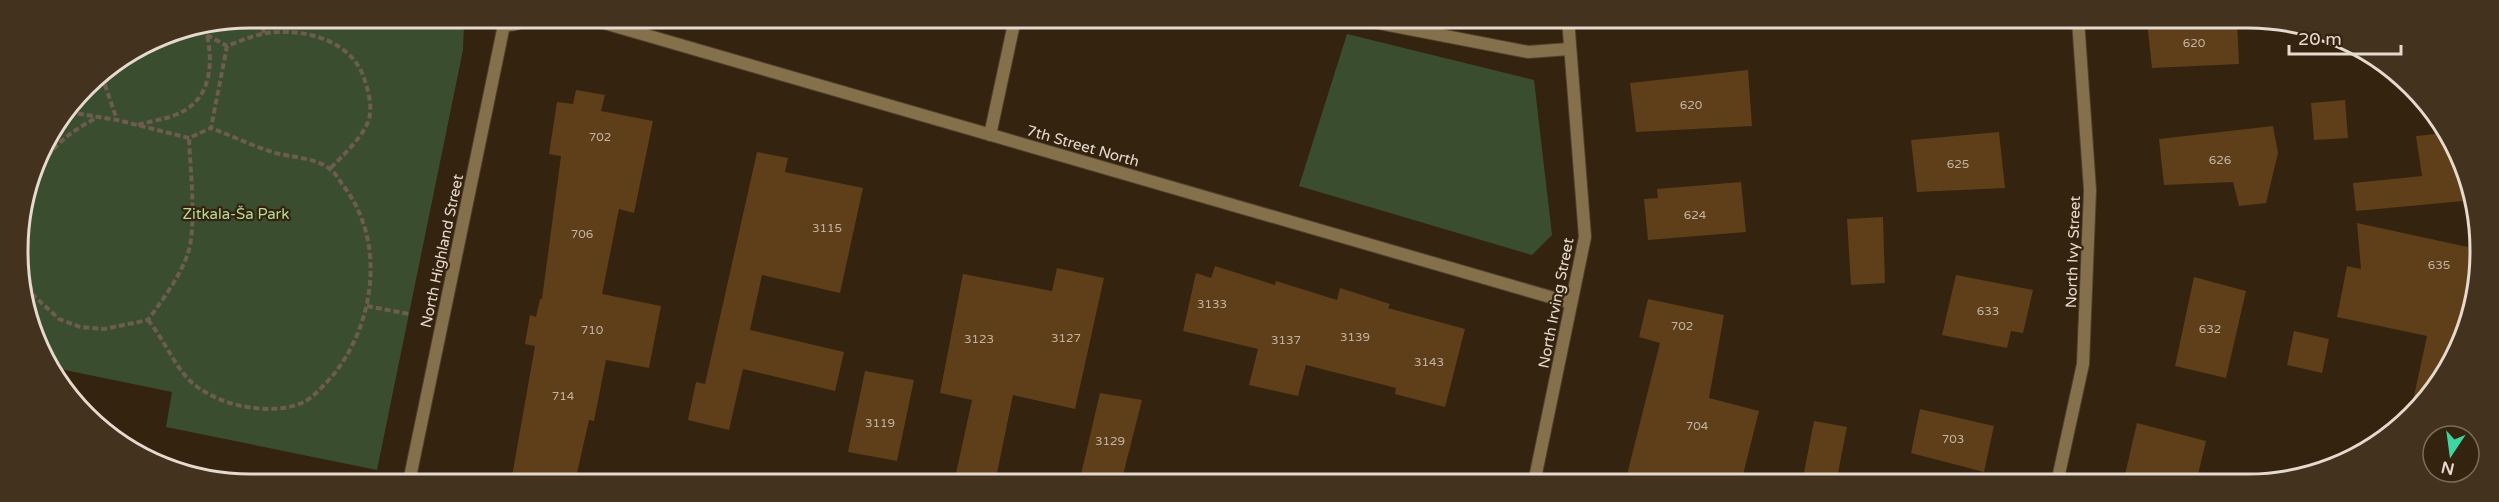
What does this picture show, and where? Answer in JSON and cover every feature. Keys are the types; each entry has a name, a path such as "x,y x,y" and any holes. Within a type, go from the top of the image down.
{"street":[{"name":"North Highland Street","path":"411,474 503,28"},
{"name":"7th Street North","path":"621,28 1572,303"},
{"path":"990,135 1013,28"},
{"path":"1405,28 1528,51 1569,49"},
{"name":"North Irving Street","path":"1536,474 1585,237 1569,28"},
{"name":"North Ivy Street","path":"2059,474 2083,364 2090,190 2079,28"}],"path":[{"path":"263,28 264,34"},
{"path":"207,34 227,46 264,34 285,32 329,40 349,53 363,74 370,96 368,121 330,169"},
{"path":"136,125 175,115 194,102 210,75 212,57 207,34"},
{"path":"211,128 227,46"},
{"path":"105,84 117,120"},
{"path":"76,114 117,120 189,138 211,128 273,152 304,159 330,169 350,194 363,218 371,274 367,306 360,329 348,356 327,382 304,402 275,410 242,407 215,398 194,385 176,363 162,337 148,320"},
{"path":"53,150 71,132 96,118"},
{"path":"33,295 59,318 80,327 104,329 148,320 174,283 188,254 192,237 189,138"},
{"path":"367,306 409,314"}],"green space":[{"name":"Zitkala-Ša Park","path":"251,28 464,28 463,50 377,470 166,427 172,392 63,370 40,323 30,280 28,251 30,222 45,166 74,116 104,84 127,66 166,45 193,36 222,30"},
{"path":"1347,34 1534,80 1552,235 1532,255 1299,186"}],"building":[{"path":"2148,28 2237,28 2239,64 2152,68"},
{"path":"1748,70 1752,126 1636,132 1630,83"},
{"path":"576,90 605,95 601,111 653,121 634,213 619,209 602,294 661,306 649,368 606,360 594,421 589,420 577,474 512,474 535,346 525,344 530,315 536,317 540,299 542,299 561,156 549,154 557,102 573,104"},
{"path":"2345,100 2348,138 2314,140 2311,103"},
{"path":"2273,126 2278,153 2266,203 2239,206 2233,182 2164,185 2159,139"},
{"path":"1999,132 2005,188 1917,192 1911,140"},
{"path":"2437,134 2454,166 2465,201 2356,211 2353,183 2422,176 2416,136"},
{"path":"757,152 788,158 785,172 863,188 840,293 762,275 750,330 844,352 835,391 743,369 729,430 688,420 696,382 705,384"},
{"path":"1741,182 1746,232 1648,240 1644,199 1658,198 1657,189"},
{"path":"1883,217 1885,283 1851,285 1847,219"},
{"path":"2357,223 2470,247 2469,280 2459,323 2441,362 2413,400 2427,336 2337,317 2347,266 2361,269"},
{"path":"1215,266 1275,285 1276,281 1337,300 1340,288 1390,304 1388,308 1465,329 1445,407 1395,394 1396,388 1306,365 1298,396 1249,385 1258,349 1183,331 1196,273 1211,278"},
{"path":"1057,268 1104,278 1075,409 1013,395 997,474 956,474 972,400 940,393 963,274 1052,291"},
{"path":"1956,275 2033,290 2023,333 2011,331 2007,348 1942,335"},
{"path":"2194,277 2246,291 2226,378 2175,366"},
{"path":"1648,299 1724,315 1709,398 1759,411 1743,474 1627,474 1660,343 1639,337"},
{"path":"2294,331 2329,339 2322,373 2287,365"},
{"path":"865,371 914,380 897,461 848,452"},
{"path":"1100,393 1142,400 1123,474 1081,474"},
{"path":"1920,409 1994,426 1984,472 1911,453"},
{"path":"1814,421 1847,427 1838,474 1804,474"},
{"path":"2137,423 2206,441 2198,474 2125,474"}]}
